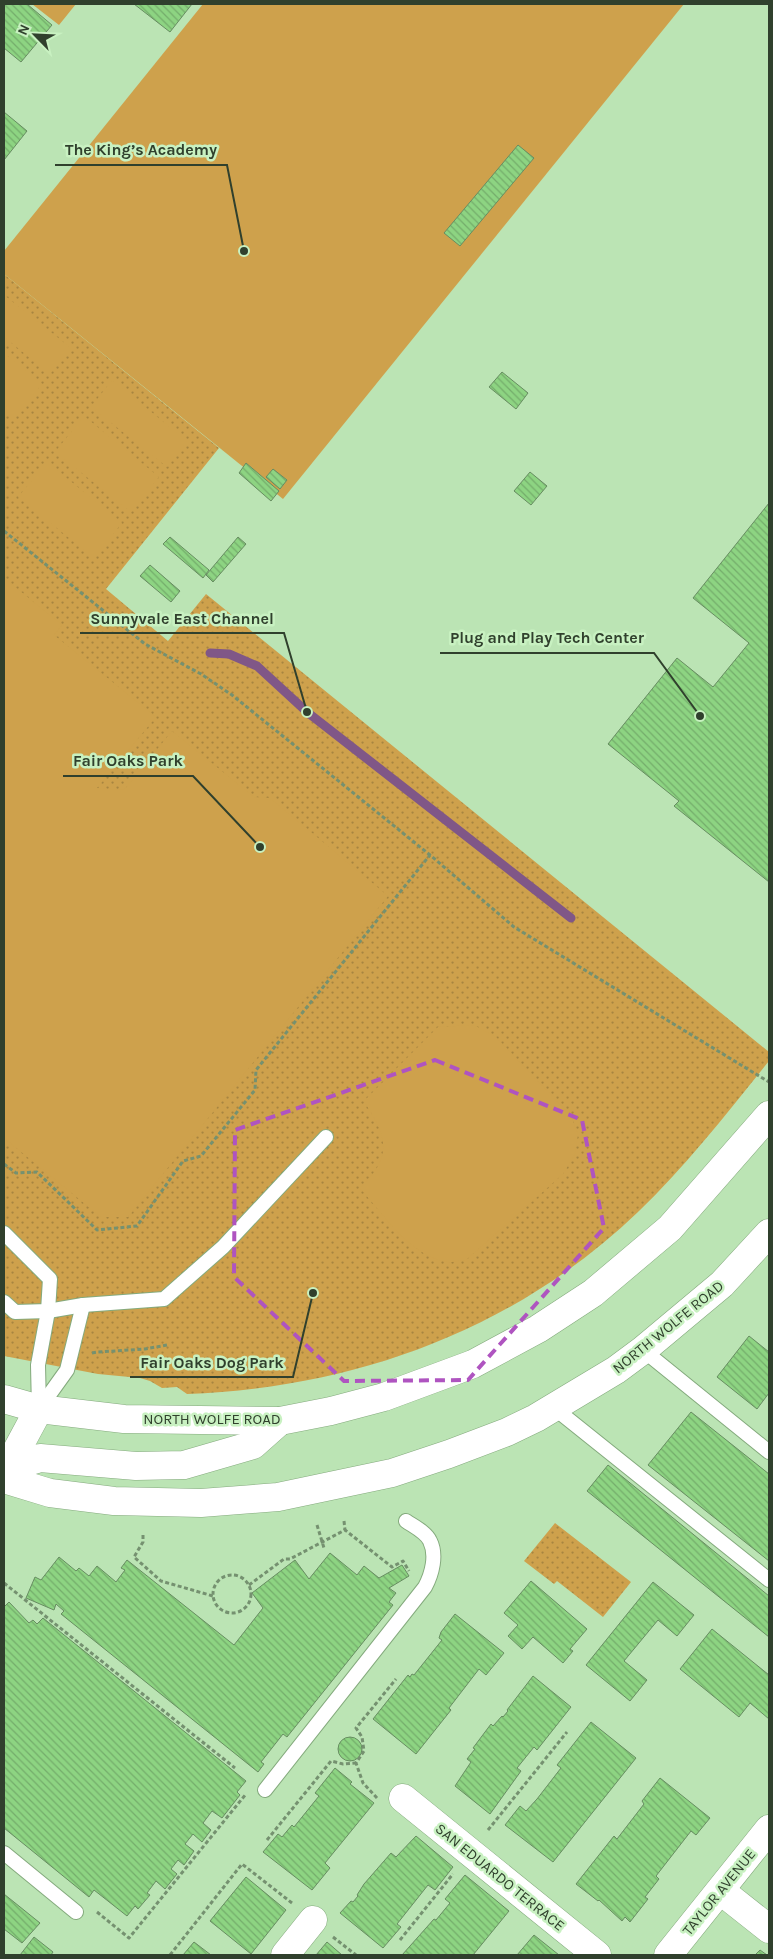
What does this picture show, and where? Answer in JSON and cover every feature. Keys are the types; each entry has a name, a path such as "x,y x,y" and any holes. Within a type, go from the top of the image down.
{"main road":[{"name":"NORTH WOLFE ROAD","path":"4,1400 39,1409 124,1419 280,1420 331,1411 384,1397 473,1364 538,1329 593,1293 670,1228 769,1115"},
{"name":"NORTH WOLFE ROAD","path":"4,1477 50,1493 122,1501 201,1503 278,1497 392,1473 507,1432 536,1418 616,1370 722,1284 769,1233"},
{"path":"4,1477 39,1409"},
{"path":"4,1477 20,1464 40,1458 136,1466 184,1465 253,1445 280,1420"},
{"name":"SAN EDUARDO TERRACE","path":"392,1800 597,1955"},
{"name":"TAYLOR AVENUE","path":"668,1955 769,1829"},
{"path":"721,1891 769,1930"},
{"path":"285,1955 313,1920"}],"lane":[{"path":"4,1302 15,1312 48,1311 83,1305 164,1299 223,1247 326,1137"},
{"path":"4,1232 50,1278 48,1311 38,1365 39,1409"},
{"path":"39,1409 67,1370 83,1305"},
{"path":"643,1350 769,1452"},
{"path":"554,1407 769,1580"},
{"path":"265,1790 425,1587 432,1565 430,1541 406,1521"},
{"path":"4,1853 76,1912"}],"path":[{"path":"4,531 145,644 158,653 201,674 232,695 514,927 769,1082"},
{"path":"4,1164 16,1173 37,1172 97,1230 137,1226 183,1161 201,1156 255,1090 256,1070 430,856"},
{"path":"89,1354 146,1349 168,1344"},
{"path":"344,1521 345,1530 392,1567 403,1561 411,1574"},
{"path":"317,1525 324,1548"},
{"path":"248,1585 284,1559 290,1559 345,1530"},
{"path":"143,1535 143,1542 134,1557 161,1581 213,1596"},
{"path":"229,1575 241,1577 248,1585 251,1593 244,1610 231,1614 219,1609 215,1604 213,1596 214,1586 218,1581 229,1575"},
{"path":"4,1583 235,1768"},
{"path":"356,1763 364,1750 362,1737 356,1728 396,1678"},
{"path":"267,1840 331,1760 343,1764 356,1763"},
{"path":"356,1763 366,1788 392,1800"},
{"path":"92,1908 129,1938 251,1788"},
{"path":"170,1955 242,1864 356,1955"}],"highlighted area":[{"path":"435,1060 582,1120 604,1228 468,1380 344,1381 234,1277 235,1130"}],"shaded area":[{"path":"32,4 76,4 59,25"},
{"path":"203,4 684,4 283,499 4,274 4,251"},
{"path":"4,274 219,448 106,589 168,641 206,594 769,1052 769,1061 722,1120 638,1212 590,1253 539,1289 486,1320 429,1345 371,1365 311,1380 250,1389 187,1394 177,1387 162,1388 140,1378 98,1374 4,1356"},
{"path":"4,295 71,348 50,374 4,337"},
{"path":"4,353 42,384 14,419 4,411"},
{"path":"112,380 187,441 167,467 91,407"},
{"path":"84,416 159,477 131,512 55,452"},
{"path":"47,462 122,523 94,558 18,497"},
{"path":"4,578 62,625 54,635 156,717 97,788 124,790 172,731 254,797 270,798 388,896 128,1217 101,1217 4,1138"},
{"path":"474,1025 496,1037 571,1116 578,1134 575,1154 563,1174 466,1260 447,1262 433,1258 409,1243 360,1188 377,1167 383,1151 382,1136 379,1128 364,1101 438,1027"},
{"path":"555,1523 631,1582 603,1617 557,1581 554,1584 524,1561"}],"building":[{"path":"4,4 27,4 52,25 21,62 4,48"},
{"path":"134,4 192,4 170,32"},
{"path":"4,112 27,131 4,160"},
{"path":"518,145 534,158 460,246 444,233"},
{"path":"502,372 528,393 516,409 489,387"},
{"path":"246,463 279,491 271,501 239,473"},
{"path":"273,469 287,480 280,489 266,477"},
{"path":"530,472 547,486 531,505 514,491"},
{"path":"769,503 769,882 674,806 679,801 608,744 677,658 713,687 749,643 693,598"},
{"path":"170,537 209,570 203,578 163,544"},
{"path":"238,537 246,544 213,582 206,575"},
{"path":"150,565 180,591 171,602 140,576"},
{"path":"749,1336 769,1352 769,1393 757,1409 717,1377"},
{"path":"691,1412 769,1474 769,1561 648,1465"},
{"path":"608,1465 769,1596 769,1637 587,1491"},
{"path":"330,1553 357,1575 364,1566 379,1578 402,1565 409,1576 389,1588 396,1593 389,1602 393,1605 287,1737 283,1734 261,1762 264,1764 258,1772 61,1614 64,1611 56,1604 54,1610 26,1598 35,1577 41,1580 59,1557 76,1571 79,1568 89,1576 97,1566 116,1582 125,1570 121,1568 127,1560 234,1645 263,1608 252,1593 295,1560 309,1579"},
{"path":"531,1581 587,1629 570,1649 573,1651 563,1663 533,1637 522,1649 508,1636 518,1625 504,1613"},
{"path":"653,1582 694,1615 677,1636 658,1620 624,1661 647,1680 630,1701 586,1665"},
{"path":"9,1602 29,1623 33,1620 37,1624 43,1618 246,1781 237,1792 240,1795 222,1818 212,1811 203,1823 211,1830 202,1842 193,1834 185,1844 194,1851 184,1865 178,1860 171,1869 177,1874 165,1889 156,1881 147,1893 150,1895 138,1909 135,1906 127,1916 94,1890 89,1897 4,1828 4,1607"},
{"path":"455,1614 504,1653 486,1675 479,1669 449,1708 451,1710 416,1754 373,1719 408,1675 410,1677 412,1674 414,1675 442,1640 439,1638 441,1632"},
{"path":"712,1629 769,1675 769,1719 750,1703 739,1717 680,1669"},
{"path":"533,1676 571,1707 537,1750 534,1747 517,1768 521,1771 490,1814 455,1786 471,1762 467,1759 475,1749 473,1748 491,1724 493,1726 508,1711"},
{"path":"591,1722 636,1758 553,1862 505,1825 520,1806 526,1811 537,1799 561,1768 557,1765"},
{"path":"350,1737 358,1741 362,1749 358,1757 350,1761 342,1757 338,1749 342,1741"},
{"path":"335,1768 352,1782 350,1784 374,1803 325,1863 330,1868 312,1890 263,1852 278,1834 282,1837 292,1825 294,1827 319,1796 315,1793"},
{"path":"660,1778 710,1818 696,1835 691,1831 656,1876 659,1879 645,1897 648,1899 630,1922 625,1917 622,1921 599,1900 576,1884 614,1836 617,1839 644,1804 642,1801"},
{"path":"416,1836 453,1867 435,1890 428,1885 397,1924 401,1927 383,1948 340,1913 351,1901 353,1902 364,1884 391,1853 396,1857"},
{"path":"465,1875 509,1911 473,1955 402,1955 450,1903 445,1899"},
{"path":"246,1877 286,1910 251,1954 210,1921"},
{"path":"4,1894 40,1923 22,1943 4,1929"},
{"path":"534,1935 559,1955 517,1955"},
{"path":"34,1937 53,1952 51,1955 20,1955"},
{"path":"194,1942 211,1955 183,1955"},
{"path":"327,1942 342,1955 316,1955"},
{"path":"760,1950 767,1955 755,1955"}],"waterway":[{"path":"210,653 229,654 257,666 307,712 571,918"}],"place":[{"name":"The King’s Academy","path":"244,251"},
{"name":"Sunnyvale East Channel","path":"307,712"},
{"name":"Plug and Play Tech Center","path":"700,716"},
{"name":"Fair Oaks Park","path":"260,847"},
{"name":"Fair Oaks Dog Park","path":"313,1293"}]}
